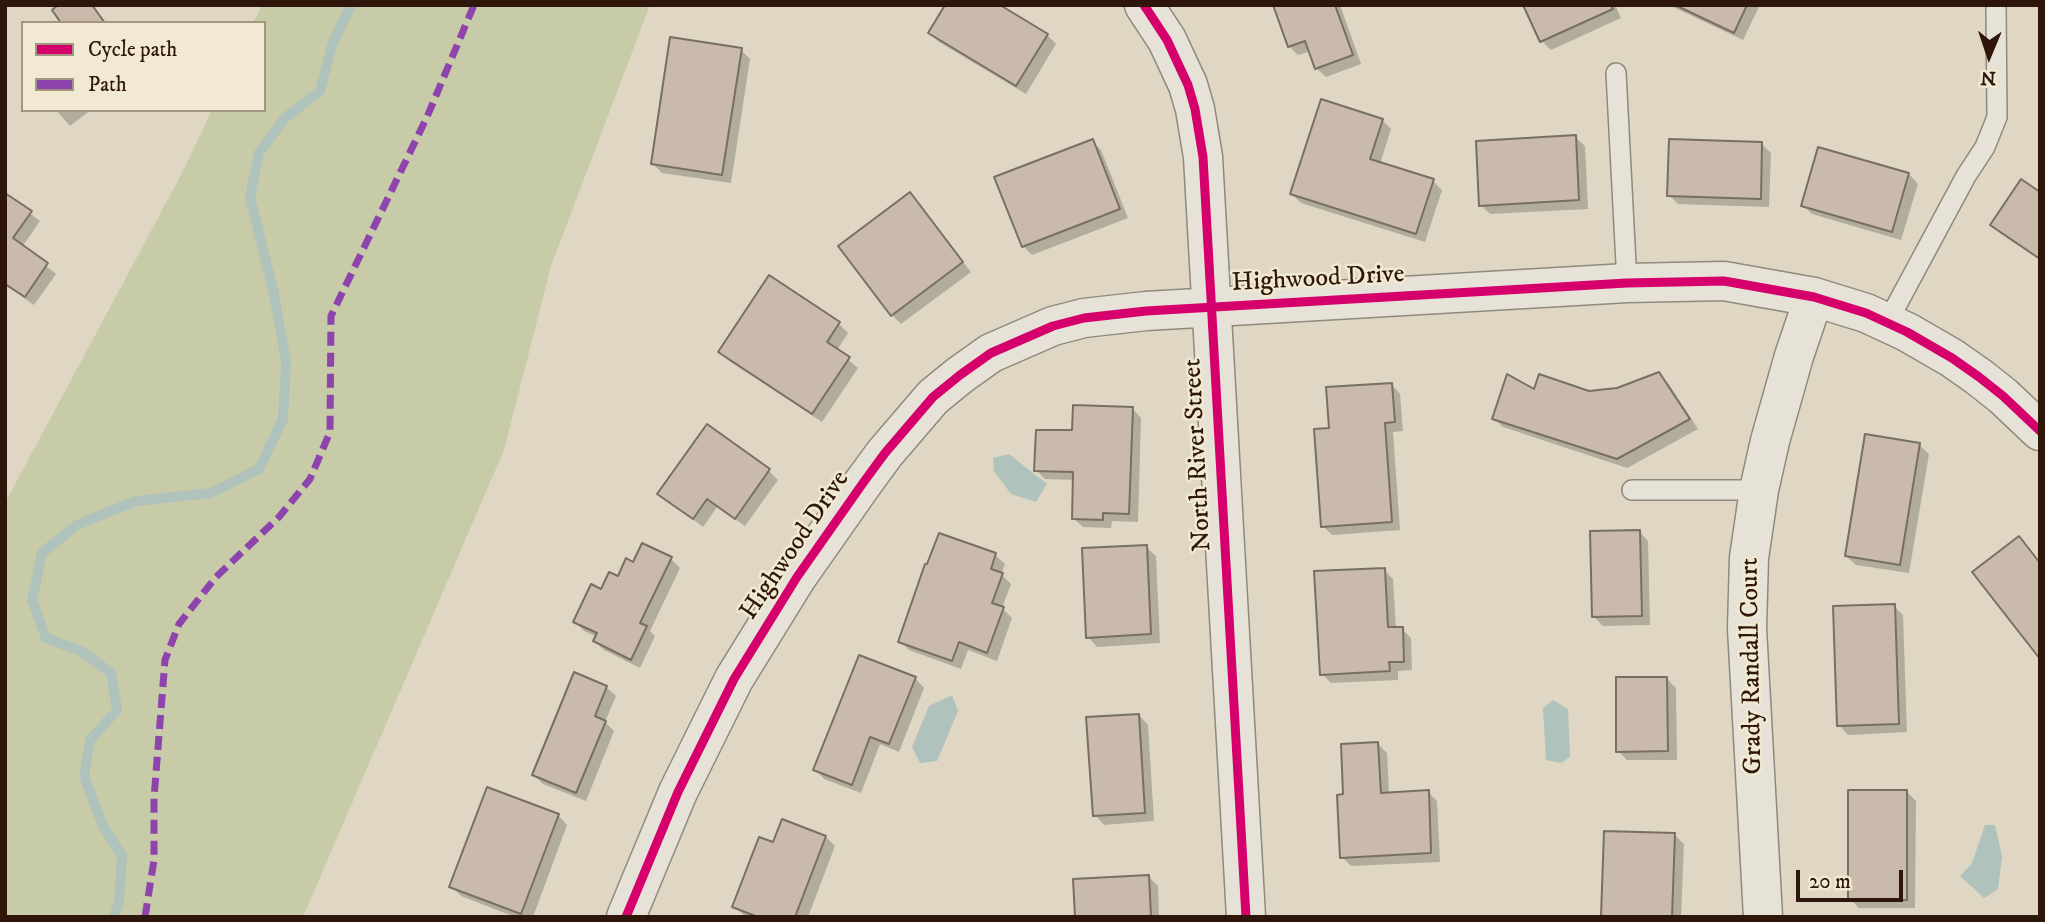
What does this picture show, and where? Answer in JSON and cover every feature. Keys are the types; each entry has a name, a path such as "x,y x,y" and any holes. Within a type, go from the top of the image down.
{"street":[{"name":"North River Street","path":"1144,5 1179,61 1195,108 1203,157 1246,917"},
{"name":"Highwood Drive","path":"626,917 656,842 704,737 759,638 797,577 863,482 933,397 991,353 1053,326 1115,314 1211,307 1627,283 1724,281 1814,297 1866,313 1929,343 1952,358 2003,396 2040,431"},
{"name":"Grady Randall Court","path":"1763,917 1747,628 1749,558 1759,490 1787,379 1814,297"}],"lane":[{"path":"1887,323 1966,176 1985,147 1997,117 1996,5"},
{"path":"1616,73 1627,283"},
{"path":"1632,490 1759,490"}],"green space":[{"path":"262,5 650,5 551,266 504,450 303,917 5,917 5,503 181,175 211,112 266,112 266,21 254,21"}],"water":[{"path":"1009,454 1047,484 1036,502 1011,494 994,471 993,458"},
{"path":"952,695 958,711 937,761 920,763 912,747 929,706"},
{"path":"1553,700 1568,709 1570,757 1561,763 1546,760 1543,708"},
{"path":"1985,825 1995,825 2002,856 1998,889 1984,898 1960,876 1972,863"}],"building":[{"path":"58,5 92,5 104,21 60,21 52,10"},
{"path":"945,5 1000,5 1048,34 1016,86 928,33"},
{"path":"1273,5 1335,5 1353,55 1315,69 1305,41 1288,47"},
{"path":"1523,5 1611,5 1613,9 1540,42"},
{"path":"1675,5 1747,5 1734,33"},
{"path":"670,37 742,48 722,175 651,164"},
{"path":"1321,99 1383,119 1370,159 1434,179 1416,234 1290,194"},
{"path":"1576,135 1579,200 1479,206 1476,141"},
{"path":"1093,139 1120,209 1022,247 994,177"},
{"path":"1669,139 1762,142 1761,199 1667,196"},
{"path":"1818,147 1909,173 1892,232 1801,206"},
{"path":"2021,179 2040,192 2040,259 1990,225"},
{"path":"910,192 963,262 891,316 838,246"},
{"path":"5,193 32,211 13,238 48,263 25,297 5,284"},
{"path":"769,275 840,322 827,342 850,357 812,414 718,352"},
{"path":"1659,372 1690,419 1617,459 1492,419 1507,374 1534,389 1539,374 1589,391 1617,388"},
{"path":"1392,383 1395,422 1385,423 1392,522 1321,527 1314,429 1329,428 1326,387"},
{"path":"1073,405 1133,407 1129,514 1103,513 1103,520 1072,519 1073,472 1034,471 1036,430 1072,430"},
{"path":"707,424 770,469 735,519 707,499 693,519 657,494"},
{"path":"1865,434 1920,443 1900,565 1845,556"},
{"path":"1640,530 1642,616 1592,617 1590,531"},
{"path":"939,533 996,553 991,569 1003,573 992,603 1004,607 987,653 959,642 952,661 898,642 925,564"},
{"path":"2019,536 2040,563 2040,659 1972,572"},
{"path":"642,543 672,557 640,623 647,626 631,660 593,641 597,633 573,622 591,584 601,589 609,572 618,576 626,558 633,562"},
{"path":"1147,545 1151,634 1086,638 1082,548"},
{"path":"1385,568 1388,627 1403,627 1404,662 1389,662 1390,671 1320,675 1314,571"},
{"path":"1895,604 1899,724 1837,726 1833,606"},
{"path":"859,655 916,677 889,744 870,737 852,785 813,770"},
{"path":"574,672 607,686 595,716 606,721 576,793 532,775"},
{"path":"1616,677 1667,677 1668,751 1616,752"},
{"path":"1139,714 1145,813 1093,816 1086,717"},
{"path":"1378,742 1381,793 1429,790 1431,853 1340,858 1337,795 1343,794 1341,744"},
{"path":"487,787 559,814 521,914 449,887"},
{"path":"1848,790 1907,790 1907,900 1848,900"},
{"path":"782,819 826,836 795,917 758,917 732,907 759,837 773,842"},
{"path":"1604,831 1675,833 1672,917 1601,916"},
{"path":"1149,875 1151,917 1075,917 1073,879"}],"waterway":[{"path":"114,917 119,902 122,856 103,826 84,776 90,740 117,710 111,673 81,651 46,638 32,600 42,553 77,525 136,501 211,493 259,469 283,419 286,362 274,294 250,197 259,153 285,118 320,91 332,45 351,5"}],"marked path":[{"path":"145,917 154,860 154,798 165,660 179,624 216,577 279,517 310,479 330,432 331,316 427,117 474,5"}],"cycle path":[{"path":"1144,5 1167,40 1188,85 1203,157 1246,917"},
{"path":"626,917 678,792 734,679 797,577 863,483 933,397 991,353 1053,326 1084,318 1146,311 1627,283 1724,281 1814,297 1866,313 1907,332 1979,377 2040,431"}]}
